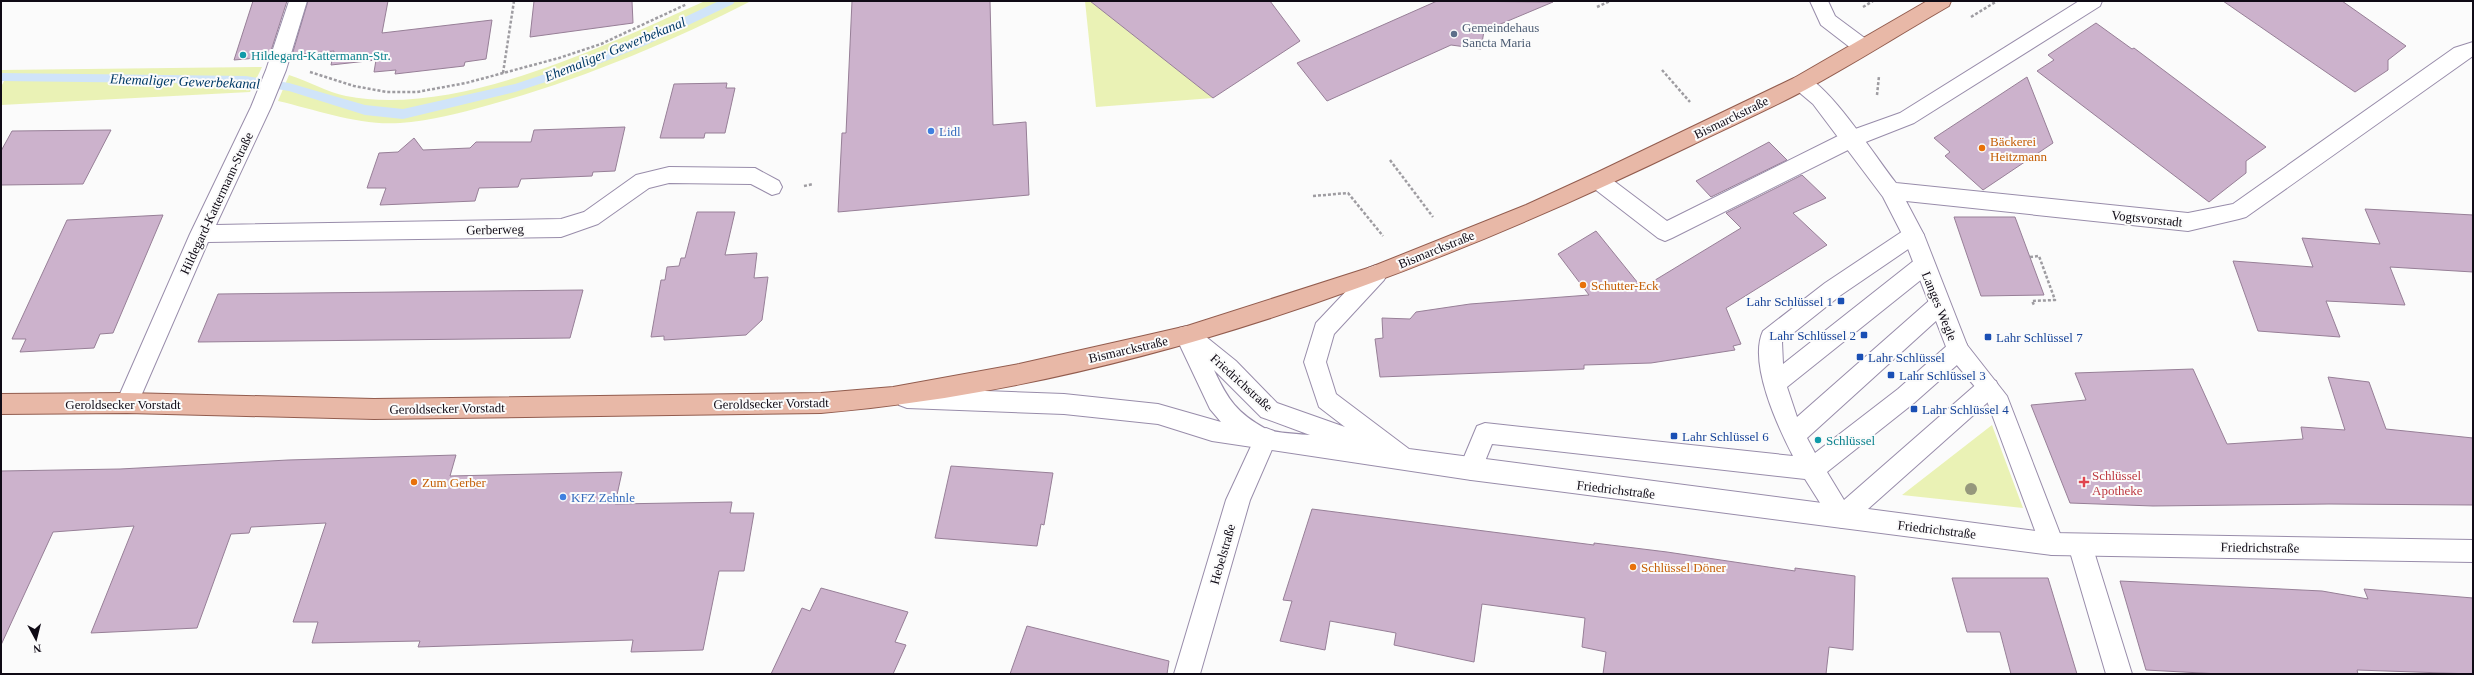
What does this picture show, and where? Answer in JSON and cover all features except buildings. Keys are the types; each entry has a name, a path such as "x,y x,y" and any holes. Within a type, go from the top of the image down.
{"main road":[{"name":"Bismarckstraße","path":"893,397 1019,374 1187,335 1376,274 1402,262 1533,211 1599,181 1801,83 1942,1"},
{"name":"Geroldsecker Vorstadt","path":"1,404 127,403 374,409 820,403 893,397"}],"street":[{"name":"Hildegard-Kattermann-Straße","path":"127,403 201,234 261,107 279,62 298,1"},
{"path":"1819,1 1828,20 1863,47"},
{"path":"1599,181 1665,232 1851,139 1907,118 2093,1"},
{"name":"Vogtsvorstadt","path":"1890,191 2188,222 2239,211 2461,53 2473,49"},
{"name":"Langes Wegle","path":"1801,83 1820,99 1890,191 1913,235 1938,304 1958,350 1996,396 2052,544"},
{"name":"Gerberweg","path":"201,234 561,228 591,218 643,181 669,175 755,176 772,188"},
{"path":"1913,235 1833,289 1771,338 1769,358 1775,383 1794,435 1812,469 1842,517 1988,388"},
{"path":"1775,383 1924,266"},
{"name":"Friedrichstraße","path":"1376,274 1324,330 1315,362 1327,400 1405,460"},
{"path":"1794,435 1938,304"},
{"name":"Friedrichstraße","path":"1187,335 1228,368 1269,410 1405,460"},
{"name":"Friedrichstraße","path":"1187,335 1218,402 1237,424 1266,438"},
{"path":"1470,469 1485,433 1812,469 1906,396 1958,350"},
{"name":"Friedrichstraße","path":"893,397 1064,404 1158,414 1212,431 1405,460 2052,544 2473,551"},
{"name":"Hebelstraße","path":"1187,674 1238,500 1266,438"},
{"path":"2080,545 2119,674"}],"path":[{"path":"503,73 514,1"},
{"path":"1597,8 1610,1"},
{"path":"1966,20 1996,1"},
{"path":"279,62 296,66 320,76 387,92 417,92 466,83 601,44 687,4"},
{"path":"1662,70 1712,126"},
{"path":"1880,73 1877,98 1891,124"},
{"path":"1390,160 1453,243"},
{"path":"1313,196 1348,194 1365,212 1402,262"},
{"path":"2030,257 2039,256 2055,300 2032,301 2034,305"}],"green space":[{"path":"705,1 751,1 688,32 589,73 556,85 456,114 434,119 400,123 370,122 323,113 278,101 289,75 346,96 389,100 435,97 482,87 530,73 577,56 623,38"},
{"path":"1085,1 1090,1 1213,98 1096,107"},
{"path":"262,67 250,92 1,105 1,87 4,81 1,80 1,70"},
{"path":"1992,425 2023,508 1902,495"}],"waterway":[{"name":"Ehemaliger Gewerbekanal","path":"1,77 246,80 289,87 365,110 403,114 515,88 582,66 642,42 729,1"}],"place":[{"name":"Gemeindehaus Sancta Maria","path":"1454,34"},
{"name":"Hildegard-Kattermann-Str.","path":"243,55"},
{"name":"Lidl","path":"931,131"},
{"name":"Bäckerei Heitzmann","path":"1982,148"},
{"name":"Schutter-Eck","path":"1583,285"},
{"name":"Lahr Schlüssel 1","path":"1841,301"},
{"name":"Lahr Schlüssel 2","path":"1864,335"},
{"name":"Lahr Schlüssel 7","path":"1988,337"},
{"name":"Lahr Schlüssel","path":"1860,357"},
{"name":"Lahr Schlüssel 3","path":"1891,375"},
{"name":"Lahr Schlüssel 4","path":"1914,409"},
{"name":"Lahr Schlüssel 6","path":"1674,436"},
{"name":"Schlüssel","path":"1818,440"},
{"name":"Zum Gerber","path":"414,482"},
{"name":"Schlüssel Apotheke","path":"2084,482"},
{"name":"KFZ Zehnle","path":"563,497"},
{"name":"Schlüssel Döner","path":"1633,567"}]}
